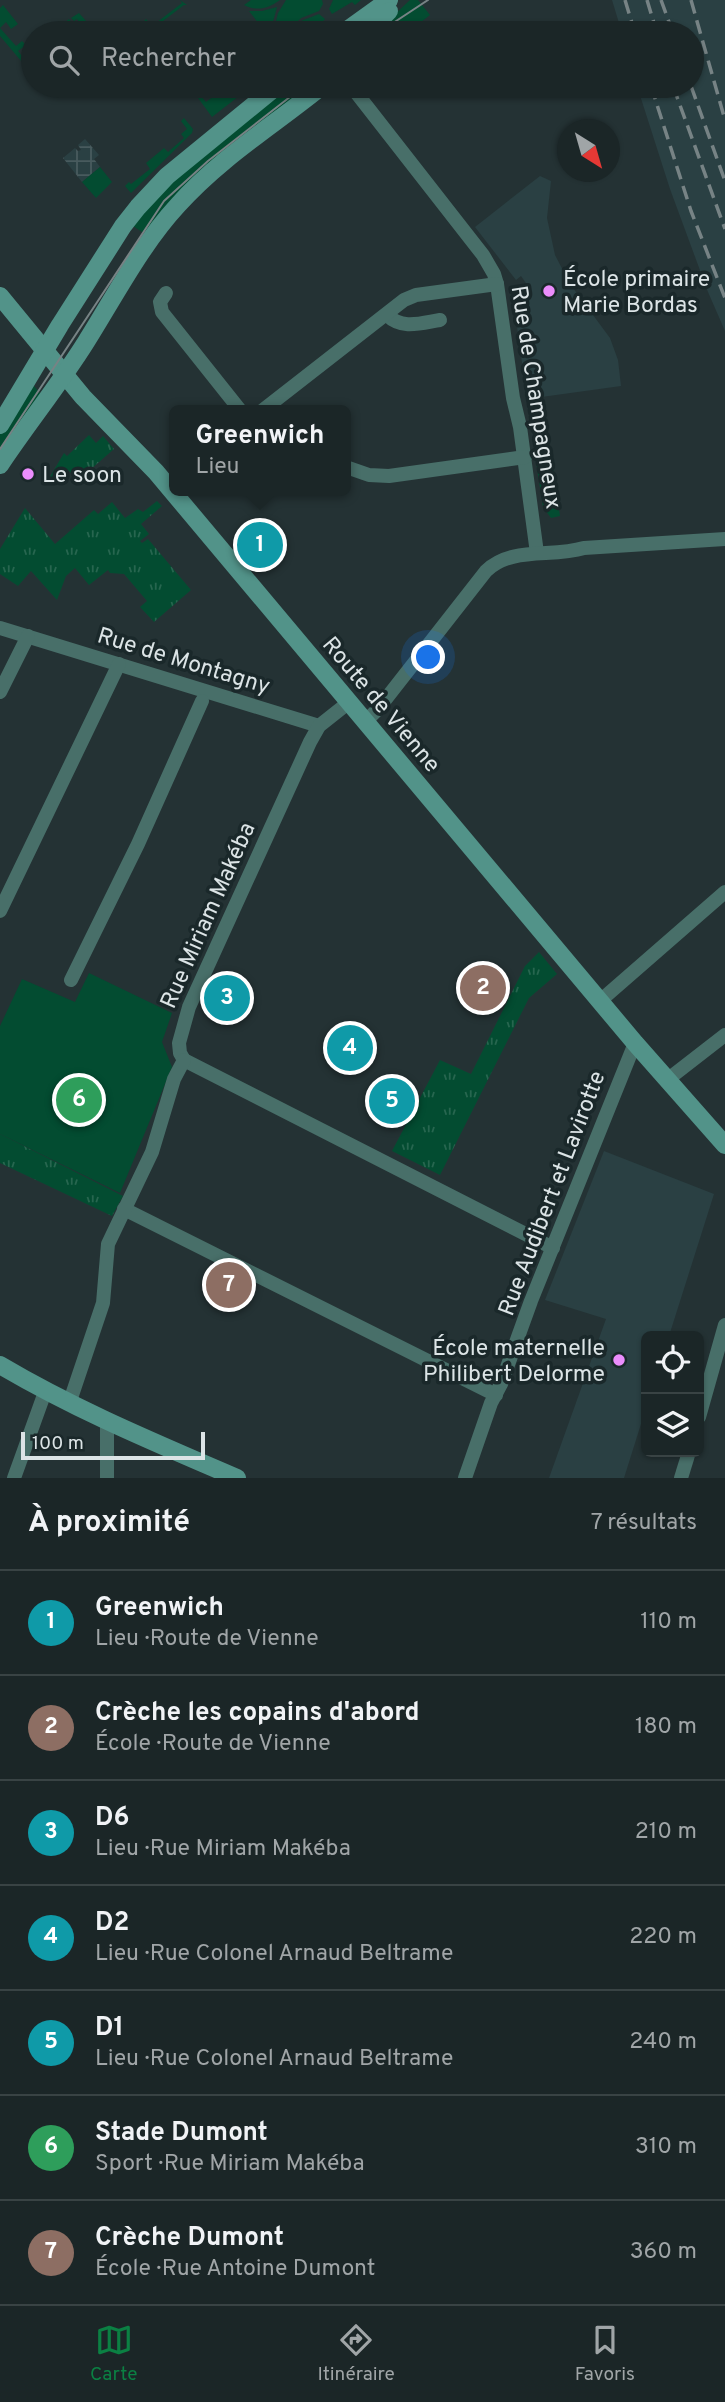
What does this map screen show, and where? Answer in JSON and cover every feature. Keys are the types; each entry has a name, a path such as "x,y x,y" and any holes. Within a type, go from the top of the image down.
{"street":[{"path":"360,21 389,0"},
{"path":"379,21 400,0"},
{"path":"0,425 124,226 153,190 262,98"},
{"path":"0,465 68,370 149,242 177,205 213,171 307,98"},
{"name":"Rue de Champagneux","path":"360,98 483,255 494,274 520,427 537,554"},
{"path":"271,405 404,300 416,295 497,284"},
{"path":"166,293 160,302 162,312 236,405"},
{"name":"Route de Vienne","path":"0,296 48,345 93,408 169,488"},
{"path":"384,318 404,325 440,320"},
{"path":"351,469 369,475 389,476 524,457"},
{"name":"Route de Vienne","path":"176,496 635,1043 723,1138"},
{"path":"365,722 486,571 499,561 512,556 570,552 584,548 725,539"},
{"name":"Rue de Montagny","path":"0,628 319,726"},
{"path":"0,692 28,636"},
{"path":"0,911 119,663"},
{"path":"71,980 138,844 202,701"},
{"path":"319,726 348,703"},
{"name":"Rue Miriam Makéba","path":"69,1404 103,1303 108,1244 152,1153 174,1079 184,1060 179,1043 189,1007 319,726"},
{"path":"600,1001 725,891"},
{"path":"667,1080 725,1035"},
{"name":"Rue Audibert et Lavirotte","path":"465,1478 491,1403 635,1043"},
{"path":"184,1060 553,1248"},
{"path":"124,1209 496,1395"},
{"path":"704,1399 725,1325"},
{"path":"0,1365 69,1404 237,1478"},
{"path":"14,1478 45,1392"},
{"path":"107,1422 107,1478"},
{"path":"681,1478 687,1457"}],"shaded area":[{"path":"612,0 725,0 725,331 670,189 641,98 704,98 704,21 618,21"},
{"path":"85,139 99,155 94,159 100,167 82,182 63,158 75,148 81,150 78,145"},
{"name":"École primaire Marie Bordas","path":"540,176 551,181 547,218 555,255 570,284 610,338 618,360 621,386 527,399 513,298 528,286 521,276 516,280 475,227"},
{"path":"604,1151 714,1194 671,1331 641,1331 641,1424 624,1478 549,1478 606,1319 545,1300"}],"green space":[{"path":"180,0 187,5 163,21 159,21 182,3"},
{"path":"251,0 280,0 258,9 244,5"},
{"path":"286,0 322,0 323,4 319,11 298,21 276,21"},
{"path":"333,0 361,0 355,5 352,2 332,14 329,9"},
{"path":"410,0 418,0 430,15 422,21 388,21"},
{"path":"3,5 18,24 11,29 6,22 0,28 0,8"},
{"path":"277,7 273,21 257,21 249,11"},
{"path":"79,13 86,21 74,21 71,18"},
{"path":"319,14 325,19 323,21 301,21"},
{"path":"0,28 16,46 21,42 21,49 18,51 21,61 0,36"},
{"path":"198,98 206,102 211,98 237,98 212,117"},
{"path":"270,98 298,98 148,236 130,224 155,194"},
{"path":"184,118 193,129 192,133 131,193 125,186 150,169 146,163 164,148 168,152 184,138 181,134 187,129 181,121"},
{"path":"100,167 112,182 96,198 82,182"},
{"path":"30,381 43,397 0,453 0,432"},
{"path":"89,435 96,443 103,436 114,449 83,476 77,469 72,474 68,470 52,482 48,480 64,453 67,456"},
{"path":"551,454 560,516 551,518 543,507 535,455"},
{"path":"157,501 162,506 141,524 149,534 140,541 142,543 148,539 191,590 154,622 140,607 147,601 124,574 110,573 108,570 89,585 75,568 66,576 57,600 31,571 18,586 0,574 0,549 25,508 55,544 94,510 98,514 112,502 125,518 138,509 143,512"},
{"path":"539,952 557,974 529,998 440,1175 392,1151 440,1060 471,1074 525,966"},
{"path":"89,973 172,1013 162,1042 172,1067 120,1193 0,1134 0,1026 22,979 75,1002"},
{"path":"0,1134 123,1196 112,1216 0,1163"}],"tram line":[{"path":"396,21 428,0"},
{"path":"0,449 164,201 208,161 289,98"}],"railway":[{"path":"625,0 631,21"},
{"path":"647,0 653,21"},
{"path":"661,0 669,21"},
{"path":"691,0 697,21"},
{"path":"704,46 725,120"},
{"path":"655,98 691,211 725,298"},
{"path":"677,98 725,229"},
{"path":"695,98 725,181"}],"place":[{"name":"École primaire Marie Bordas","path":"549,291"},
{"name":"Le soon","path":"28,474"},
{"name":"Greenwich","path":"260,545"},
{"name":"Crèche les copains d'abord","path":"483,988"},
{"name":"D6","path":"227,998"},
{"name":"D2","path":"350,1048"},
{"name":"Stade Dumont","path":"79,1100"},
{"name":"D1","path":"392,1101"},
{"name":"Crèche Dumont","path":"229,1285"},
{"name":"École maternelle Philibert Delorme","path":"619,1360"}]}
